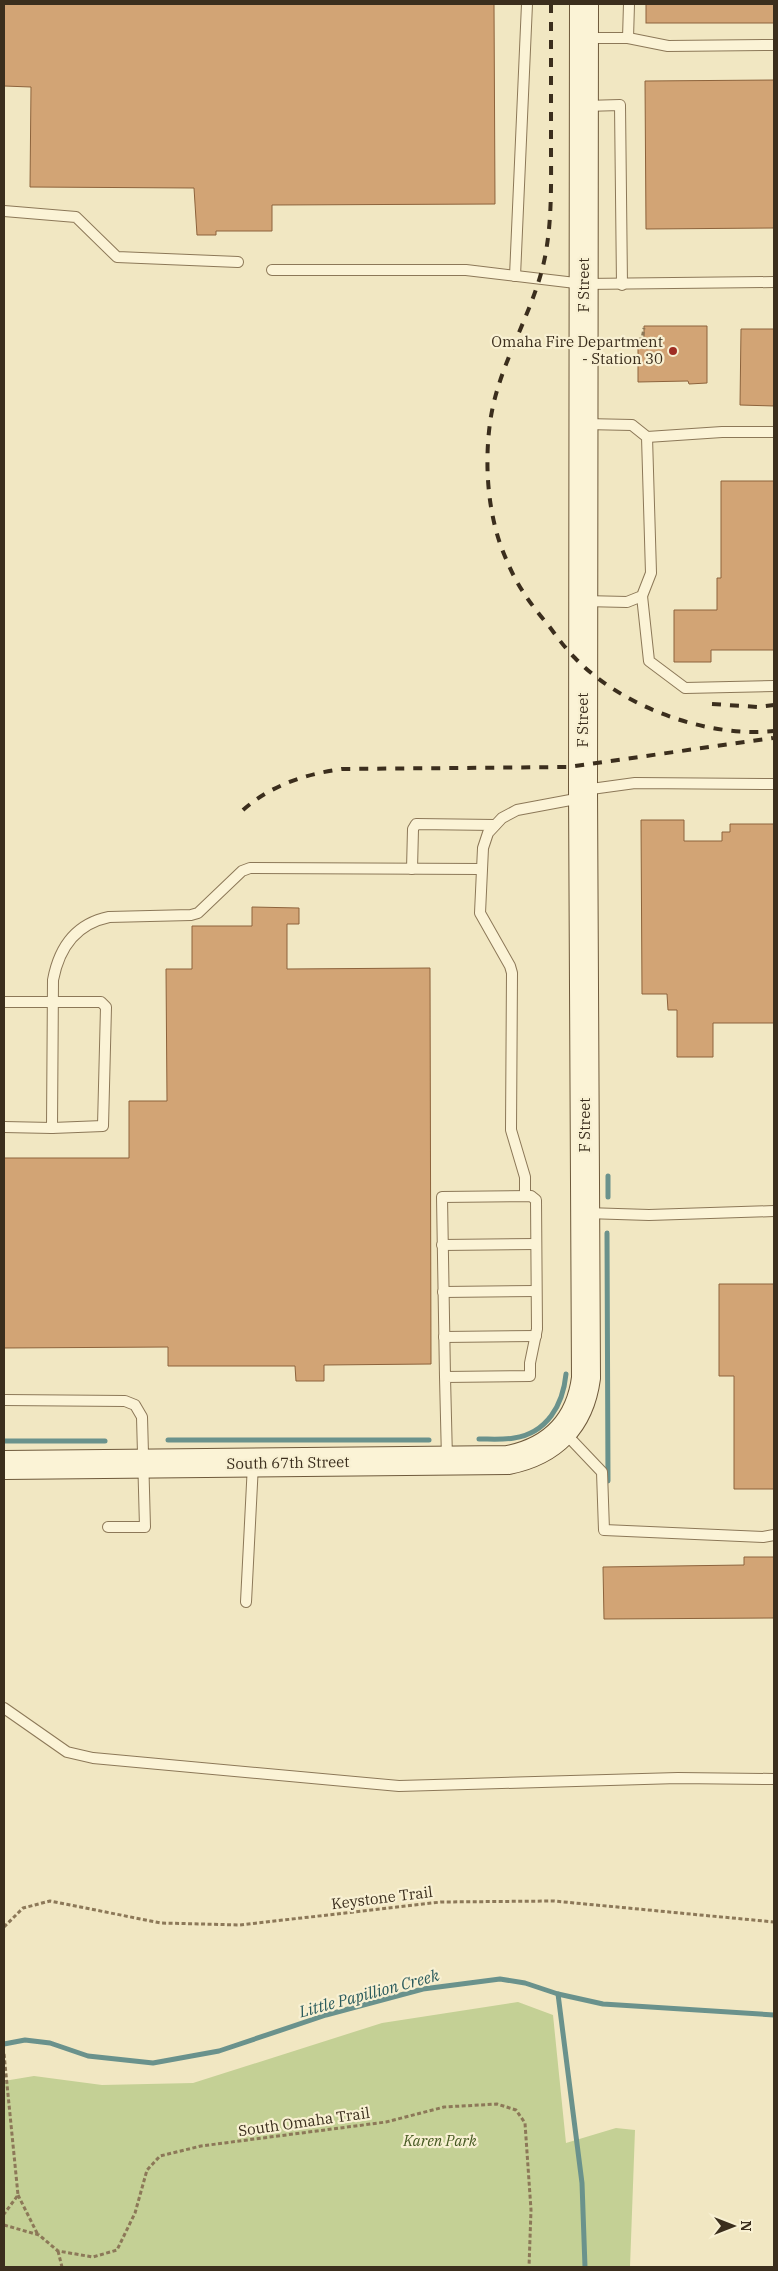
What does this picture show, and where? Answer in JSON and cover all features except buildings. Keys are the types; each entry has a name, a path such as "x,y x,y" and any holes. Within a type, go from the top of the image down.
{"street":[{"name":"F Street","path":"564,1432 581,1403 586,1378 584,4"},
{"name":"South 67th Street","path":"4,1466 508,1460 524,1457 564,1432"}],"lane":[{"path":"515,276 526,4"},
{"path":"628,38 629,4"},
{"path":"584,38 628,38 668,46 774,45"},
{"path":"584,106 620,105 622,285"},
{"path":"4,211 76,217 117,256 238,262"},
{"path":"272,270 466,270 584,284 622,285 774,282"},
{"path":"584,424 632,425 647,437 722,432 774,432"},
{"path":"647,437 651,573 642,596 649,661 685,688 774,686"},
{"path":"584,601 627,602 642,596"},
{"path":"525,1196 525,1176 511,1130 512,973 480,913 482,848 488,833 502,818 516,810 584,793 635,783 774,784"},
{"path":"412,869 413,829 416,824 495,825"},
{"path":"52,1128 53,980 56,965 63,951 80,928 96,920 109,917 191,916 198,913 242,871 250,868 481,869"},
{"path":"4,1002 100,1002 106,1007 103,1126 4,1128"},
{"path":"445,1377 530,1376 530,1363 536,1336 536,1200 531,1196 442,1198 442,1245 444,1337 447,1462"},
{"path":"585,1213 649,1215 774,1211"},
{"path":"442,1245 536,1244"},
{"path":"443,1292 536,1291"},
{"path":"444,1337 536,1336"},
{"path":"4,1400 125,1401 135,1405 142,1417 145,1527 108,1527"},
{"path":"564,1432 602,1472 604,1530 763,1537 774,1535"},
{"path":"246,1602 253,1464"},
{"path":"4,1708 67,1752 93,1758 399,1786 678,1778 774,1779"}],"path":[{"path":"626,340 642,339 644,328"},
{"name":"Keystone Trail","path":"4,1927 23,1908 50,1901 171,1923 240,1925 441,1902 554,1901 774,1922"},
{"path":"4,2054 18,2194 38,2235"},
{"name":"South Omaha Trail","path":"4,2226 38,2235 58,2251 94,2257 117,2250 135,2213 147,2170 160,2156 201,2146 386,2122 444,2107 497,2104 516,2110 526,2123 531,2210 529,2267"},
{"path":"4,2214 18,2194"},
{"path":"58,2251 62,2267"}],"green space":[{"name":"Karen Park","path":"518,2002 553,2015 566,2143 616,2128 635,2130 630,2267 4,2267 4,2081 34,2076 102,2085 193,2083 382,2023"}],"waterway":[{"path":"608,1176 608,1197"},
{"path":"607,1233 608,1481"},
{"path":"479,1439 514,1438 536,1430 544,1424 557,1407 566,1374"},
{"path":"168,1440 429,1440"},
{"path":"4,1441 105,1441"},
{"name":"Little Papillion Creek","path":"4,2044 25,2040 50,2043 88,2056 153,2063 219,2051 326,2015 423,1989 500,1979 525,1983 558,1994 603,2004 774,2015"},
{"path":"558,1994 582,2183 585,2267"}],"railway":[{"path":"551,4 550,220 543,268 494,400 487,457 489,493 495,528 511,570 520,587 561,642 594,675 616,691 667,716 721,729 748,732 774,731"},
{"path":"712,704 758,707 774,705"},
{"path":"243,810 277,787 315,774 342,769 568,767 773,738"}],"place":[{"name":"Omaha Fire Department - Station 30","path":"673,351"}]}
